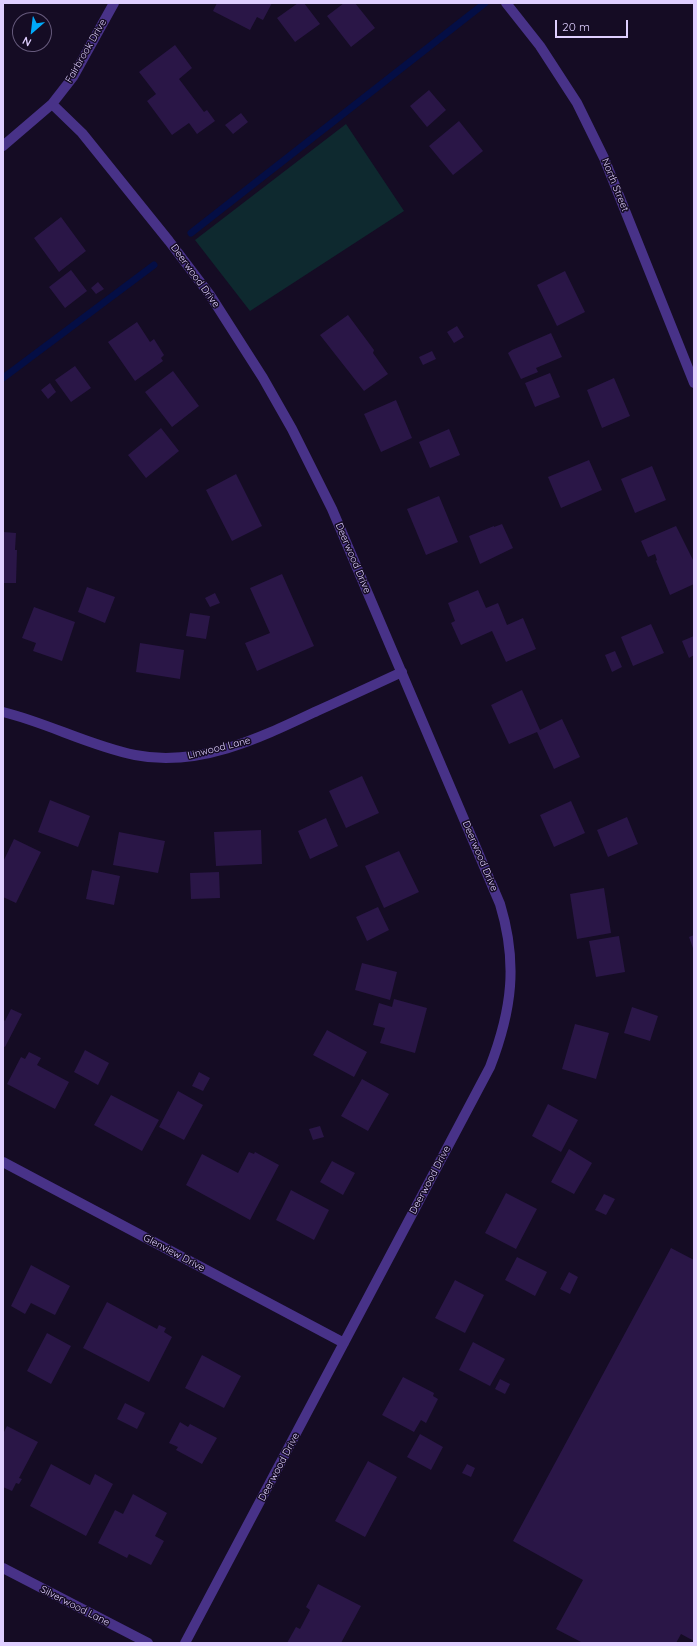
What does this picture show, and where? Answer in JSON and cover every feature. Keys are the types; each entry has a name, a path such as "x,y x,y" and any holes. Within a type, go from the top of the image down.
{"street":[{"name":"Fairbrook Drive","path":"3,146 52,104 73,77 114,3"},
{"name":"North Street","path":"506,3 540,46 569,90 597,144 694,383"},
{"name":"Deerwood Drive","path":"52,104 82,134 172,245 210,296 263,378 312,467 402,672 500,904 510,943 511,984 501,1038 490,1067 185,1643"},
{"name":"Linwood Lane","path":"3,712 93,743 136,755 187,757 239,745 267,735 402,672"},
{"name":"Glenview Drive","path":"3,1162 344,1343"},
{"name":"Silverwood Lane","path":"3,1568 148,1643"}],"green space":[{"path":"346,124 404,211 250,311 195,240"}],"building":[{"path":"217,3 272,3 263,20 257,17 250,30 213,11"},
{"path":"298,3 304,3 320,24 295,42 277,18"},
{"path":"344,3 355,3 375,28 351,47 327,16"},
{"path":"175,45 192,68 179,79 204,112 207,110 215,121 197,134 189,123 172,135 147,101 156,94 139,72"},
{"path":"429,90 446,110 427,127 410,106"},
{"path":"241,113 248,122 233,134 225,125"},
{"path":"459,121 483,151 453,175 429,146"},
{"path":"61,217 86,251 59,272 34,238"},
{"path":"71,270 87,291 65,308 49,287"},
{"path":"565,271 585,312 557,326 537,285"},
{"path":"98,282 104,289 96,294 91,288"},
{"path":"348,315 374,350 373,353 388,374 364,391 320,335"},
{"path":"137,322 150,342 154,339 164,355 161,358 163,361 135,381 108,342"},
{"path":"457,326 464,337 454,343 447,332"},
{"path":"551,333 562,357 536,368 538,372 521,379 508,353"},
{"path":"432,351 436,359 423,365 419,357"},
{"path":"75,366 91,388 71,402 55,380"},
{"path":"173,371 199,406 172,427 145,392"},
{"path":"550,373 560,397 535,407 525,383"},
{"path":"614,378 630,416 602,428 587,390"},
{"path":"50,383 56,392 48,399 41,390"},
{"path":"396,400 412,438 381,452 364,414"},
{"path":"161,428 179,451 146,478 128,455"},
{"path":"449,429 460,455 430,468 419,442"},
{"path":"589,460 602,490 561,508 548,477"},
{"path":"652,466 666,500 635,513 621,479"},
{"path":"236,474 262,526 232,541 206,490"},
{"path":"439,496 458,542 426,555 407,509"},
{"path":"502,524 513,548 480,564 469,536"},
{"path":"676,526 694,562 694,584 670,595 656,561 655,554 648,557 641,541"},
{"path":"3,532 16,533 16,583 3,583"},
{"path":"282,574 314,646 257,671 245,643 270,633 250,588"},
{"path":"87,587 115,597 105,623 78,612"},
{"path":"478,590 486,608 498,603 507,625 523,618 536,649 506,662 492,631 461,645 451,623 455,621 448,603"},
{"path":"215,593 220,603 210,607 205,598"},
{"path":"34,607 75,622 62,661 33,651 36,643 22,638"},
{"path":"190,613 210,616 206,639 186,636"},
{"path":"651,624 664,653 633,666 621,637"},
{"path":"694,636 694,655 689,658 682,641"},
{"path":"140,643 184,650 180,679 136,672"},
{"path":"615,651 622,667 612,672 605,655"},
{"path":"522,690 540,730 562,719 580,757 554,769 537,732 509,744 491,705"},
{"path":"362,776 379,813 346,828 329,791"},
{"path":"50,800 90,816 78,847 38,832"},
{"path":"571,801 585,833 554,847 540,815"},
{"path":"627,817 638,844 608,857 597,830"},
{"path":"326,818 338,846 310,859 298,831"},
{"path":"261,830 262,864 216,866 214,832"},
{"path":"119,832 165,841 158,873 113,865"},
{"path":"14,839 41,852 16,903 3,897 3,862"},
{"path":"399,851 419,892 384,908 365,866"},
{"path":"92,870 120,876 114,905 86,899"},
{"path":"219,872 220,898 191,899 190,873"},
{"path":"604,888 611,933 577,939 570,894"},
{"path":"378,907 389,930 367,941 356,917"},
{"path":"694,935 694,951 689,937"},
{"path":"619,936 625,972 596,977 589,941"},
{"path":"362,963 397,972 390,1000 355,990"},
{"path":"394,999 427,1008 415,1053 380,1043 385,1028 373,1025 379,1003 392,1007"},
{"path":"632,1007 658,1016 650,1041 624,1033"},
{"path":"11,1009 22,1014 5,1047 3,1046 3,1019 5,1021"},
{"path":"575,1024 609,1033 596,1079 562,1069"},
{"path":"327,1030 367,1052 354,1077 313,1055"},
{"path":"85,1050 109,1063 98,1085 74,1072"},
{"path":"29,1052 41,1058 37,1065 69,1082 55,1109 7,1084 21,1057 25,1059"},
{"path":"199,1072 210,1078 203,1091 192,1086"},
{"path":"362,1079 389,1094 368,1131 341,1116"},
{"path":"178,1091 203,1105 184,1140 159,1127"},
{"path":"111,1095 159,1120 142,1151 94,1125"},
{"path":"548,1104 578,1120 561,1152 532,1136"},
{"path":"320,1126 324,1137 313,1140 309,1129"},
{"path":"569,1149 592,1163 574,1194 551,1182"},
{"path":"249,1152 254,1154 255,1152 279,1165 250,1220 186,1185 202,1154 238,1173"},
{"path":"332,1161 355,1173 343,1195 320,1182"},
{"path":"291,1190 329,1210 314,1240 276,1220"},
{"path":"506,1193 537,1209 516,1249 485,1233"},
{"path":"604,1194 615,1199 606,1215 595,1210"},
{"path":"671,1248 694,1260 694,1641 681,1634 676,1643 583,1643 556,1629 583,1580 513,1541"},
{"path":"517,1257 547,1272 535,1296 505,1280"},
{"path":"31,1265 70,1286 55,1315 31,1303 25,1314 11,1306"},
{"path":"569,1272 578,1277 570,1294 560,1289"},
{"path":"455,1280 484,1295 465,1333 435,1318"},
{"path":"107,1302 157,1329 159,1325 166,1328 164,1332 172,1337 149,1382 83,1348"},
{"path":"47,1333 71,1346 51,1384 27,1371"},
{"path":"473,1342 505,1359 490,1386 459,1370"},
{"path":"202,1355 241,1376 224,1408 185,1388"},
{"path":"403,1377 434,1393 433,1396 438,1399 426,1423 421,1420 414,1432 382,1415"},
{"path":"500,1379 510,1384 505,1394 495,1389"},
{"path":"125,1403 145,1413 137,1429 117,1419"},
{"path":"180,1422 188,1427 190,1424 217,1438 202,1464 176,1450 178,1447 169,1443"},
{"path":"7,1426 38,1442 19,1478 22,1479 19,1484 16,1483 12,1491 3,1487 3,1434"},
{"path":"420,1434 443,1447 431,1470 407,1457"},
{"path":"368,1461 397,1477 365,1537 335,1521"},
{"path":"51,1464 90,1485 95,1474 113,1484 86,1536 30,1506"},
{"path":"467,1464 475,1468 471,1477 462,1473"},
{"path":"133,1494 167,1513 155,1536 164,1541 151,1565 129,1554 127,1558 98,1543 115,1510 123,1514"},
{"path":"318,1584 361,1606 341,1643 287,1643 296,1627 300,1629 310,1610 306,1607"}],"waterway":[{"path":"191,233 485,3"},
{"path":"3,378 154,265"}]}
